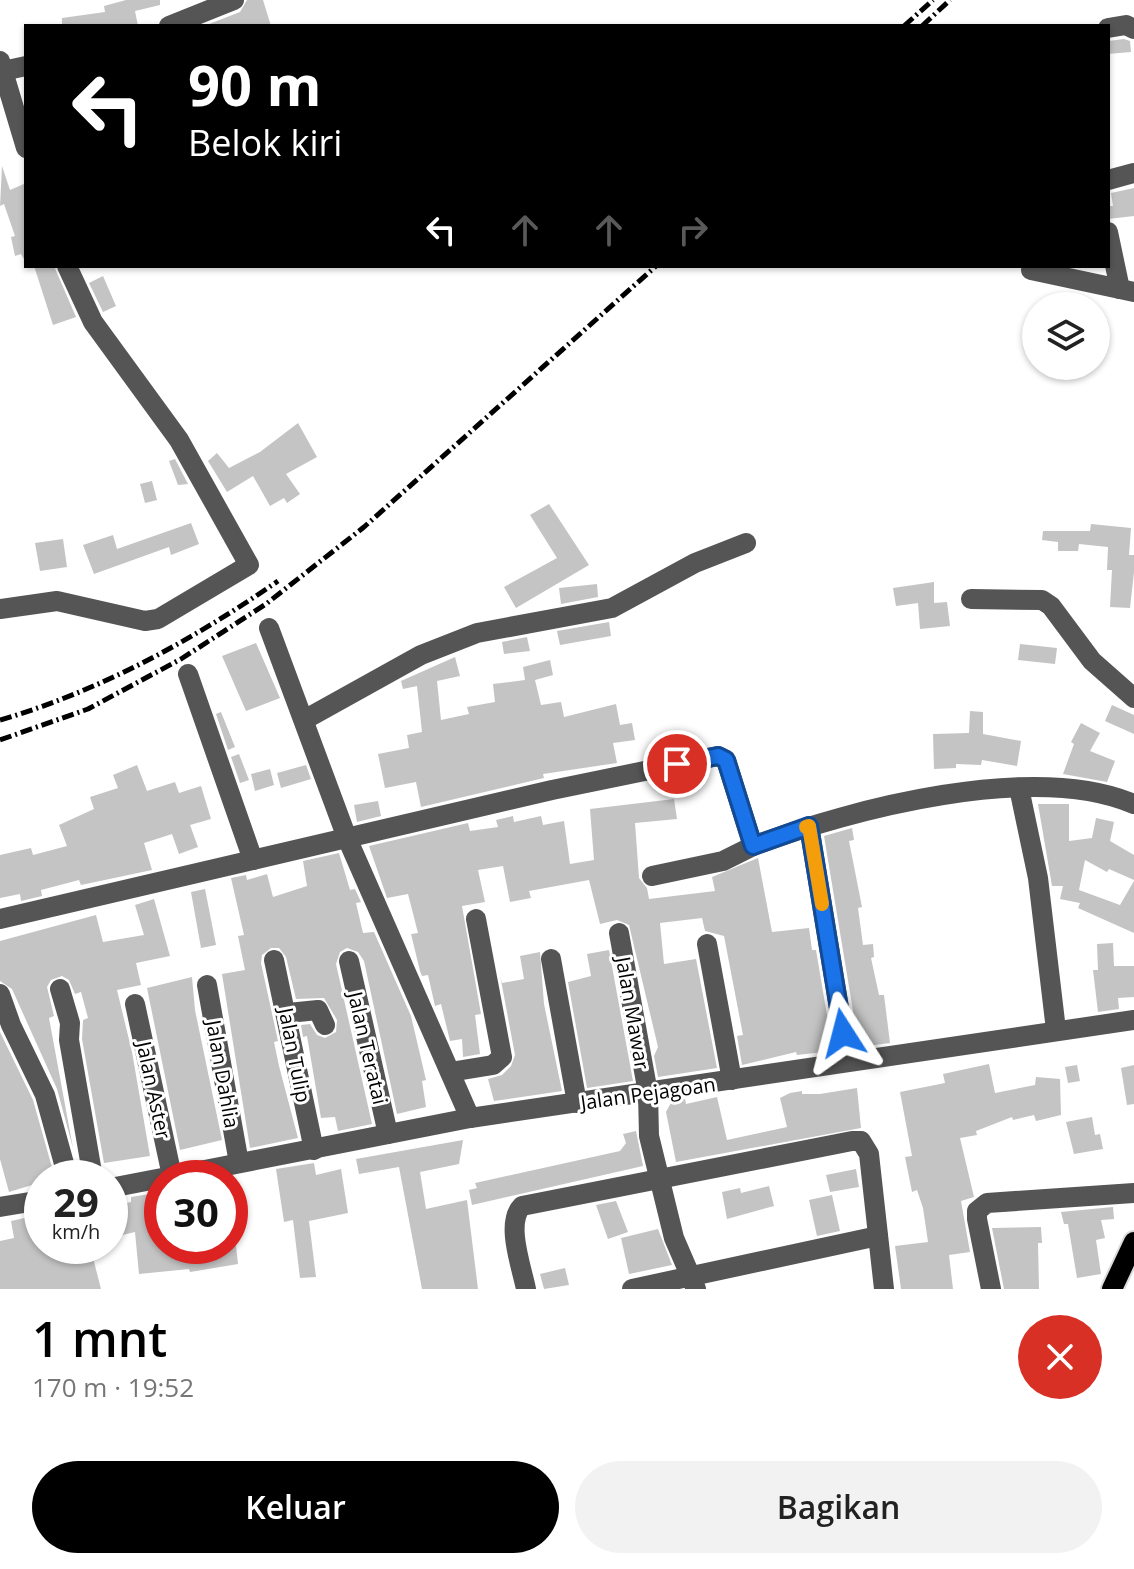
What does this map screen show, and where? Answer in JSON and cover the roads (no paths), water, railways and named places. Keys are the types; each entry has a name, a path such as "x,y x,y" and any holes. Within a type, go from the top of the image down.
{"main road":[{"path":"1112,1289 1134,1242"}],"street":[{"path":"174,24 234,0"},
{"path":"1110,28 1126,25 1134,29"},
{"path":"24,66 1,66 24,141"},
{"path":"1110,179 1134,173"},
{"path":"1110,238 1127,291"},
{"path":"0,609 57,601 145,621 158,619 249,565 179,440 93,322 68,268"},
{"path":"1031,270 1127,291"},
{"path":"304,720 421,655 477,633 612,608 695,563 746,543"},
{"path":"971,599 1042,600 1051,606 1092,661 1134,698"},
{"path":"269,628 347,838 470,1118"},
{"path":"188,674 253,860"},
{"path":"0,919 718,756 726,760 753,846"},
{"path":"652,876 723,861 753,846 809,826 946,792 1019,788 1108,793 1134,804"},
{"path":"1019,788 1038,878 1056,1030"},
{"path":"809,826 848,1062"},
{"path":"450,1072 493,1065 502,1057 476,919"},
{"name":"Jalan Mawar","path":"619,933 648,1093 646,1118 658,1178 693,1284"},
{"path":"707,944 732,1080"},
{"path":"551,959 577,1103"},
{"name":"Jalan Tulip","path":"274,960 288,1013 314,1150"},
{"name":"Jalan Teratai","path":"349,961 388,1134"},
{"name":"Jalan Dahlia","path":"207,985 238,1160"},
{"path":"60,989 70,1023 69,1040 90,1160"},
{"path":"0,994 11,1025 45,1095 63,1160"},
{"name":"Jalan Aster","path":"135,1004 163,1160"},
{"path":"288,1013 318,1010 325,1025"},
{"name":"Jalan Pejagoan","path":"248,1161 470,1118 1134,1020"},
{"path":"526,1289 515,1228 517,1212 522,1206 861,1141 869,1154 884,1289"},
{"path":"991,1289 977,1219 977,1211 987,1203 1134,1193"},
{"path":"0,1207 24,1203"},
{"path":"632,1289 693,1284 878,1236"}],"railway":[{"path":"906,24 933,0"},
{"path":"924,24 950,0"},
{"path":"0,740 88,709 181,659 266,604 364,527 654,268"},
{"path":"0,720 74,694 145,662 213,624 278,581"}]}
